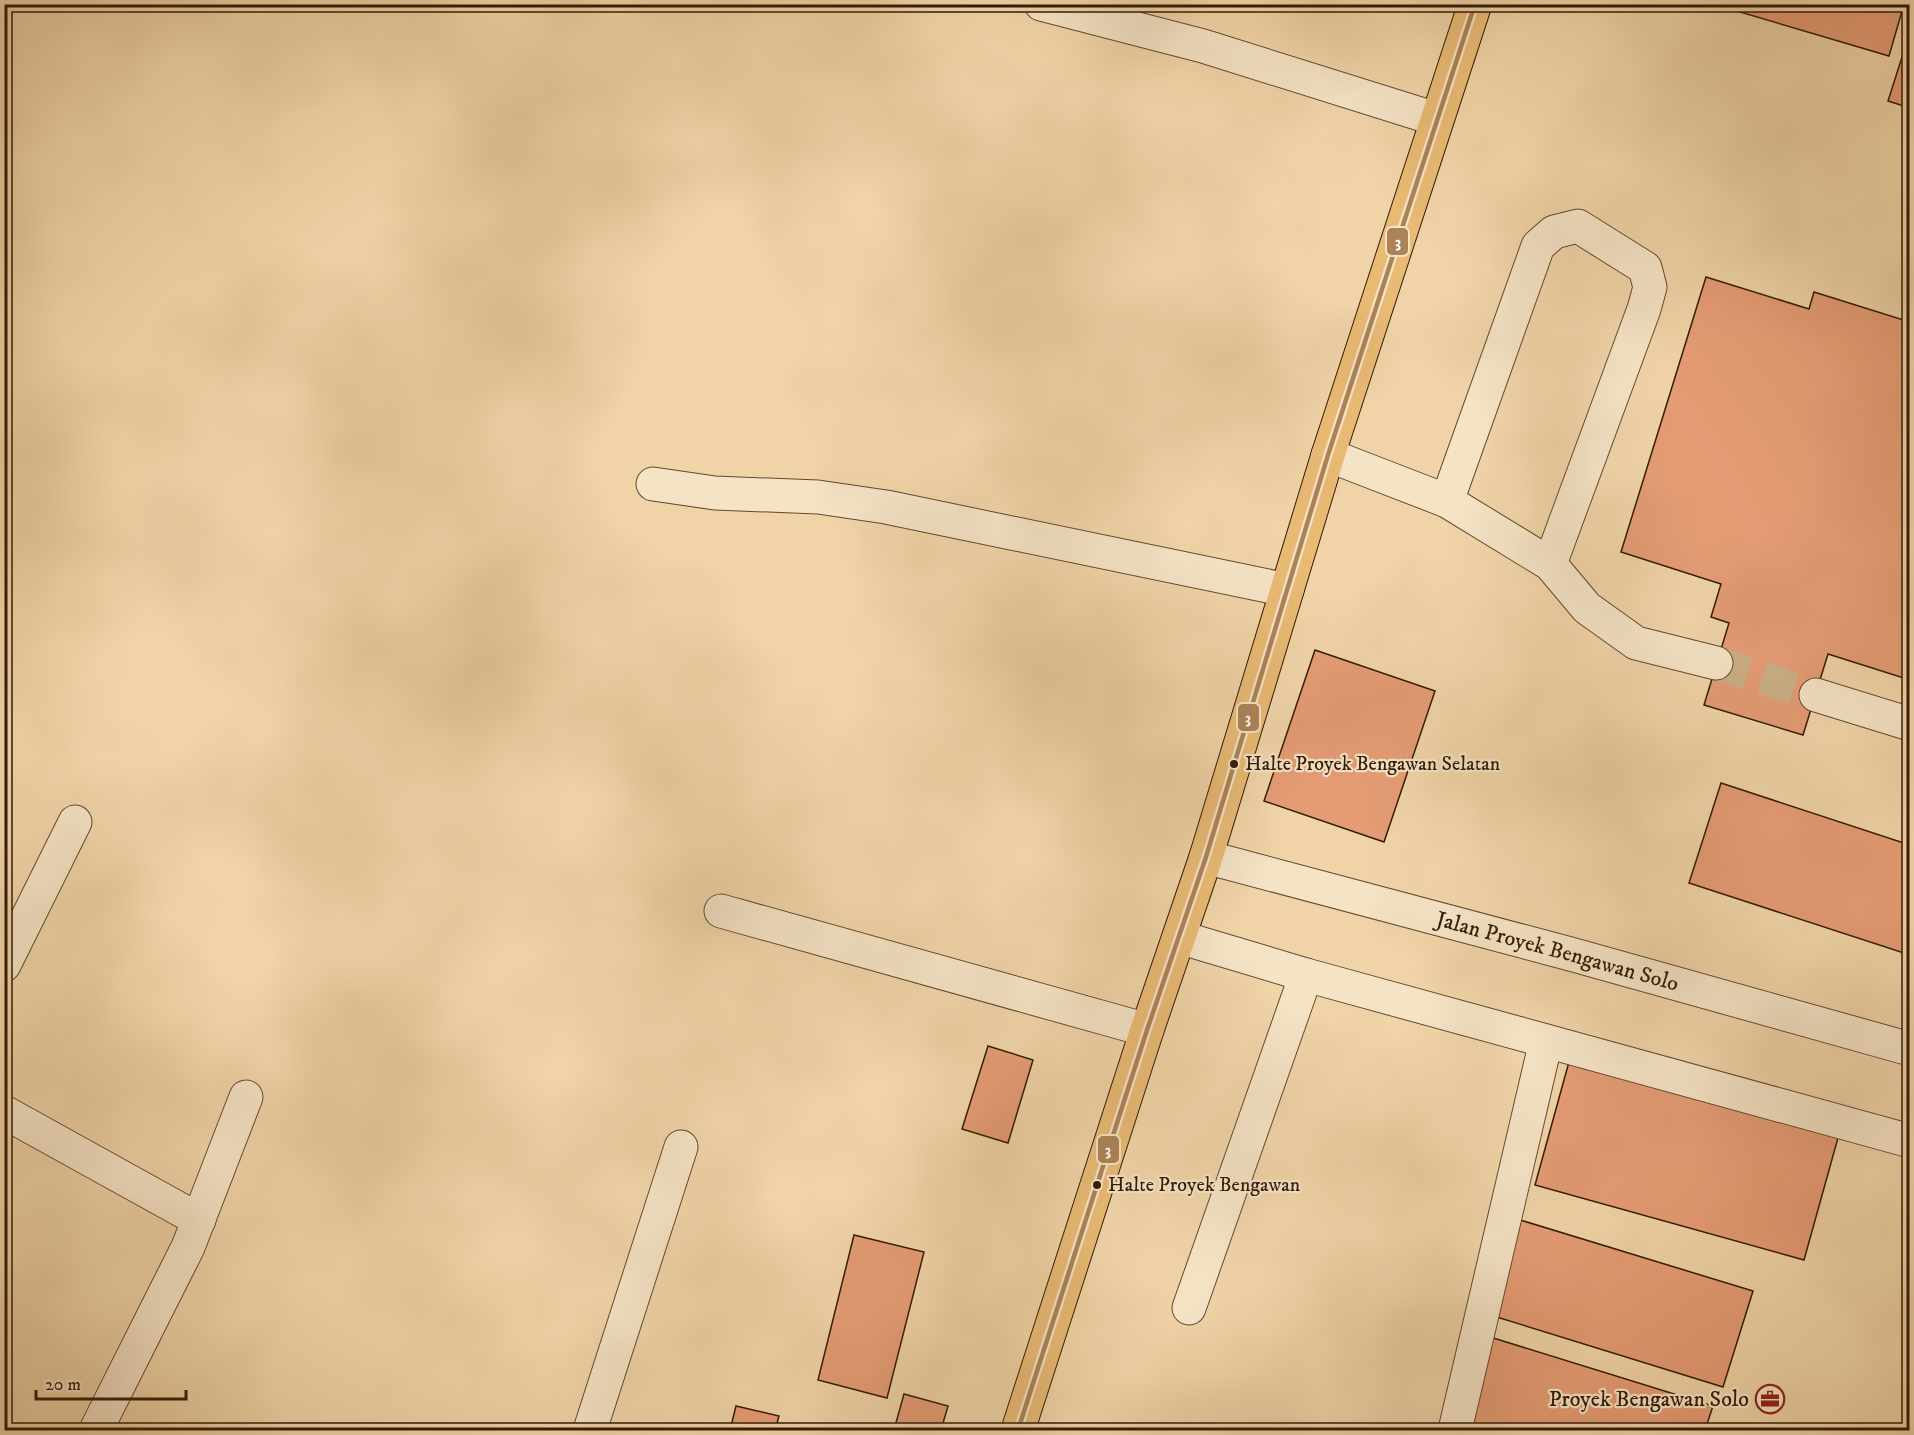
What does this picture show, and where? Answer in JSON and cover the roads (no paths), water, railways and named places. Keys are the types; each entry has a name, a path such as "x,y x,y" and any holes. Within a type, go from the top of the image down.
{"main road":[{"path":"1018,1431 1147,1030 1206,857 1328,455 1475,4"}],"street":[{"path":"1041,4 1203,46 1437,118"},
{"path":"1447,501 1538,246 1554,232 1578,226 1645,268 1650,287 1644,309 1550,564"},
{"path":"1328,455 1447,501 1550,564 1587,608 1636,643 1716,663"},
{"path":"653,484 715,494 818,497 886,507 1287,590"},
{"path":"1816,695 1910,724"},
{"path":"4,965 75,822"},
{"name":"Jalan Proyek Bengawan Solo","path":"1206,857 1574,954 1910,1049"},
{"path":"721,911 1147,1030"},
{"path":"1179,937 1306,975 1910,1141"},
{"path":"1189,1308 1306,975"},
{"path":"1455,1430 1546,1041"},
{"path":"96,1431 188,1247 246,1097"},
{"path":"4,1112 199,1220"},
{"path":"590,1431 681,1147"}],"tunnel":[{"path":"1716,663 1816,695"}],"place":[{"name":"Halte Proyek Bengawan Selatan","path":"1234,764"},
{"name":"Halte Proyek Bengawan","path":"1097,1185"},
{"name":"Proyek Bengawan Solo","path":"1770,1399"}]}
